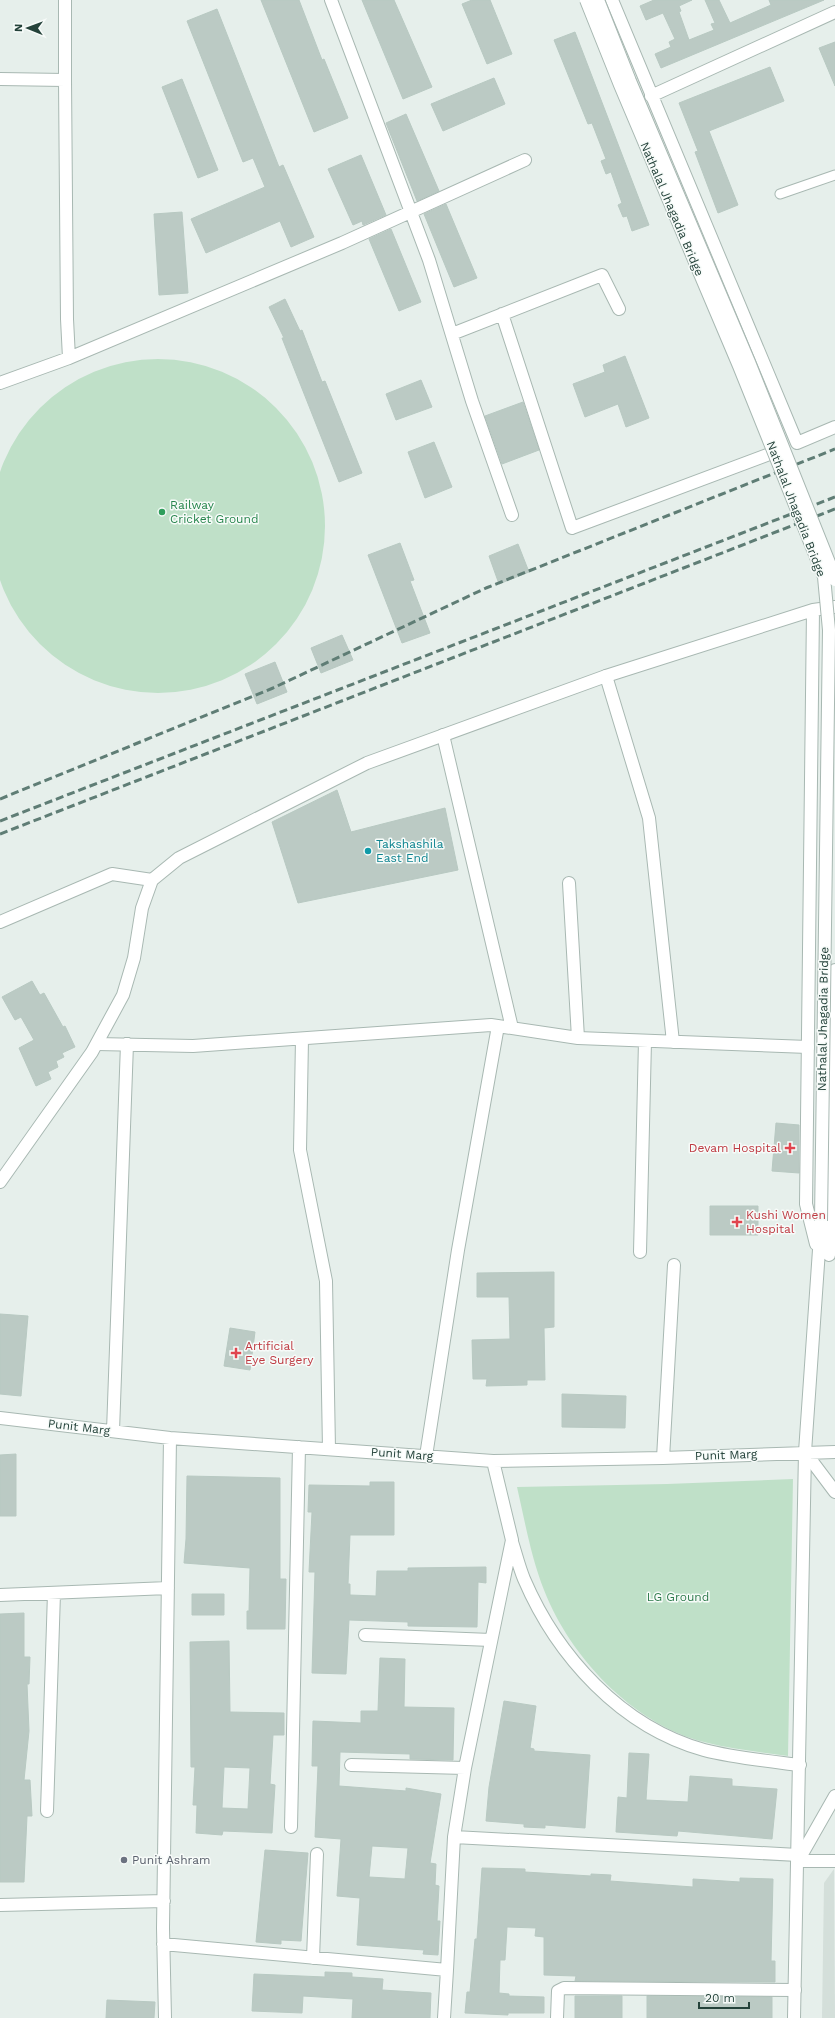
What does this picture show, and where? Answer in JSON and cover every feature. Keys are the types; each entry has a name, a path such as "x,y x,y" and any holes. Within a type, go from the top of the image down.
{"street":[{"path":"66,0 66,319 69,358"},
{"path":"331,0 429,260 472,401 512,515"},
{"name":"Nathalal Jhagadia Bridge","path":"586,0 620,85 739,366 824,577 829,630 826,1221"},
{"name":"Nathalal Jhagadia Bridge","path":"598,0 630,81 749,362 835,580"},
{"path":"612,0 797,444"},
{"path":"651,96 835,12"},
{"path":"0,79 65,80"},
{"path":"0,383 69,358 342,243 525,160"},
{"path":"452,334 602,275 619,309"},
{"path":"502,314 572,528 797,444 835,427"},
{"path":"0,1182 97,1044 123,995 134,958 142,908 152,880 179,858 367,763 606,676 813,610 835,606"},
{"path":"813,610 806,1204 828,1255"},
{"path":"606,676 649,818 673,1042"},
{"path":"442,736 512,1028"},
{"path":"0,922 112,874 152,880"},
{"path":"570,883 578,1038"},
{"name":"Nathalal Jhagadia Bridge","path":"826,1221 835,970"},
{"path":"97,1044 193,1046 491,1025 578,1038 808,1047"},
{"path":"426,1456 458,1250 498,1026"},
{"path":"302,1038 300,1150 326,1281 329,1449"},
{"path":"640,1252 645,1041"},
{"path":"113,1431 127,1044"},
{"path":"794,2018 806,1452 828,1255 826,1221"},
{"path":"828,1255 835,1239"},
{"path":"663,1458 674,1265"},
{"name":"Punit Marg","path":"0,1418 170,1438 493,1461 663,1458 835,1452"},
{"path":"165,2018 164,1901 170,1438"},
{"path":"291,1827 299,1447"},
{"path":"806,1452 835,1492"},
{"path":"493,1461 512,1540 524,1578 541,1614 564,1649 589,1679 629,1715 665,1735 703,1750 800,1765"},
{"path":"444,2018 454,1837 465,1768 512,1540"},
{"path":"0,1595 168,1588"},
{"path":"47,1811 54,1593"},
{"path":"365,1635 491,1640"},
{"path":"351,1765 465,1768"},
{"path":"798,1858 835,1796"},
{"path":"454,1837 835,1861"},
{"path":"313,1958 318,1854"},
{"path":"0,1905 164,1901"},
{"path":"164,1944 447,1970"},
{"path":"557,2018 558,1991 564,1988 795,1990"}],"lane":[{"path":"780,194 835,175"}],"shaded area":[{"path":"834,1869 835,2018 822,2018 824,1883"}],"green space":[{"name":"Railway Cricket Ground","path":"158,359 191,362 222,372 251,387 276,408 297,433 312,462 322,493 325,526 322,559 312,590 297,619 276,644 251,665 222,680 191,690 158,693 125,690 94,680 65,665 40,644 19,619 4,590 -6,559 -9,526 -6,493 4,462 19,433 40,408 65,387 94,372 125,362"},
{"name":"LG Ground","path":"793,1479 788,1756 704,1742 678,1733 653,1720 629,1704 587,1663 570,1639 555,1615 539,1578 517,1487 667,1484"}],"building":[{"path":"261,0 299,0 322,60 324,59 348,118 314,132"},
{"path":"362,0 394,0 432,87 403,99"},
{"path":"472,0 490,0 512,54 487,64 462,4"},
{"path":"654,0 692,0 679,6 681,11 679,12 689,40 714,30 711,24 715,23 705,0 719,0 730,23 771,5 769,0 824,0 661,68 655,54 671,47 669,42 675,39 663,13 646,20 640,6"},
{"path":"217,9 279,167 283,165 314,237 291,247 280,221 206,253 191,219 265,187 253,158 243,162 187,21"},
{"path":"575,32 649,225 632,231 627,216 623,217 618,205 622,203 611,172 606,174 601,161 606,159 592,123 588,124 554,40"},
{"path":"835,42 835,86 819,48"},
{"path":"770,67 784,101 709,131 738,205 718,213 695,152 698,151 679,103"},
{"path":"494,78 505,104 443,131 431,104"},
{"path":"182,79 218,170 198,178 162,87"},
{"path":"406,114 439,191 417,201 386,123"},
{"path":"361,155 386,215 363,225 362,221 353,225 328,169"},
{"path":"446,204 477,278 454,287 424,214"},
{"path":"182,212 188,293 159,295 154,214"},
{"path":"391,229 421,302 399,311 369,239"},
{"path":"285,299 300,331 302,330 322,382 325,381 362,473 339,482 282,338 284,338 269,307"},
{"path":"625,356 649,418 626,427 618,404 585,417 573,384 605,372 603,365"},
{"path":"421,380 432,407 396,420 386,394"},
{"path":"523,402 539,450 502,464 485,416"},
{"path":"434,442 452,487 425,498 408,452"},
{"path":"400,543 414,580 410,581 430,633 402,643 368,555"},
{"path":"518,544 529,572 499,584 489,556"},
{"path":"342,635 353,660 321,673 311,648"},
{"path":"275,662 287,692 257,704 245,674"},
{"name":"Takshashila East End","path":"337,790 351,832 445,808 458,870 298,903 272,822"},
{"path":"32,981 40,995 44,993 63,1027 65,1026 75,1047 62,1053 64,1057 56,1061 58,1067 48,1072 51,1079 36,1086 19,1048 34,1040 21,1017 15,1020 2,997"},
{"path":"776,1123 799,1125 799,1173 772,1171"},
{"path":"710,1206 758,1206 758,1235 710,1235"},
{"path":"554,1272 554,1327 544,1328 545,1380 527,1380 527,1385 486,1386 487,1379 473,1379 472,1340 510,1339 509,1297 477,1297 477,1273"},
{"path":"0,1314 28,1316 21,1396 0,1394"},
{"path":"230,1328 255,1332 250,1370 224,1366"},
{"path":"562,1394 626,1396 625,1428 562,1427"},
{"path":"16,1454 16,1516 0,1516 0,1455"},
{"path":"187,1476 280,1478 280,1579 286,1579 285,1629 247,1629 250,1568 184,1563"},
{"path":"370,1482 394,1482 394,1535 350,1535 348,1584 350,1584 350,1595 376,1596 377,1571 408,1571 408,1568 486,1567 486,1583 478,1582 477,1627 408,1626 408,1622 349,1620 346,1674 312,1673 315,1572 309,1572 312,1512 308,1512 309,1485 370,1486"},
{"path":"192,1594 224,1594 224,1615 192,1615"},
{"path":"24,1613 24,1657 30,1657 29,1684 27,1684 29,1731 24,1780 30,1780 32,1816 27,1816 24,1882 0,1882 0,1614"},
{"path":"229,1641 230,1712 284,1713 284,1735 273,1735 270,1784 275,1785 272,1833 223,1831 222,1835 196,1833 197,1805 193,1805 195,1767 191,1767 190,1642","holes":["224,1767 250,1768 248,1809 222,1808"]},
{"path":"380,1658 405,1659 404,1707 454,1708 453,1760 410,1759 410,1754 340,1752 339,1786 406,1791 406,1788 441,1794 430,1863 436,1864 435,1885 439,1886 437,1921 440,1921 438,1955 423,1954 424,1950 357,1945 360,1898 337,1896 341,1839 315,1837 318,1766 312,1766 313,1721 361,1723 361,1711 378,1711","holes":["372,1846 408,1848 405,1879 369,1877"]},
{"path":"504,1701 536,1706 530,1748 534,1749 534,1751 590,1755 585,1828 545,1825 545,1828 524,1827 524,1824 486,1821 489,1787"},
{"path":"629,1753 649,1754 646,1800 688,1802 690,1776 732,1779 732,1786 777,1789 772,1839 678,1831 677,1836 616,1832 618,1797 627,1798"},
{"path":"265,1850 308,1853 301,1941 281,1940 281,1944 256,1942"},
{"path":"482,1868 525,1869 525,1872 591,1876 591,1874 611,1875 610,1881 693,1887 693,1879 740,1882 740,1878 773,1879 771,1961 775,1961 775,1982 575,1981 576,1976 544,1975 544,1937 535,1936 536,1928 507,1927 505,1960 500,1960 499,1993 509,1994 509,1996 544,1997 544,2013 508,2013 508,2015 465,2013 467,1992 470,1992 475,1939 477,1939"},
{"path":"325,1972 352,1973 352,1977 383,1979 382,1990 431,1993 430,2018 352,2018 353,1999 303,1996 302,2013 252,2011 254,1974 325,1977"},
{"path":"575,1996 622,1996 622,2018 575,2018"},
{"path":"647,1996 772,1997 772,2018 647,2018"},
{"path":"107,2000 155,2002 154,2018 106,2018"}],"railway":[{"path":"0,799 273,688 486,588 835,449"},
{"path":"0,821 835,497"},
{"path":"0,834 835,509"}],"place":[{"name":"Railway Cricket Ground","path":"162,512"},
{"name":"Takshashila East End","path":"368,851"},
{"name":"Devam Hospital","path":"790,1148"},
{"name":"Kushi Women Hospital","path":"737,1222"},
{"name":"Artificial Eye Surgery","path":"236,1353"},
{"name":"Punit Ashram","path":"124,1860"}]}
